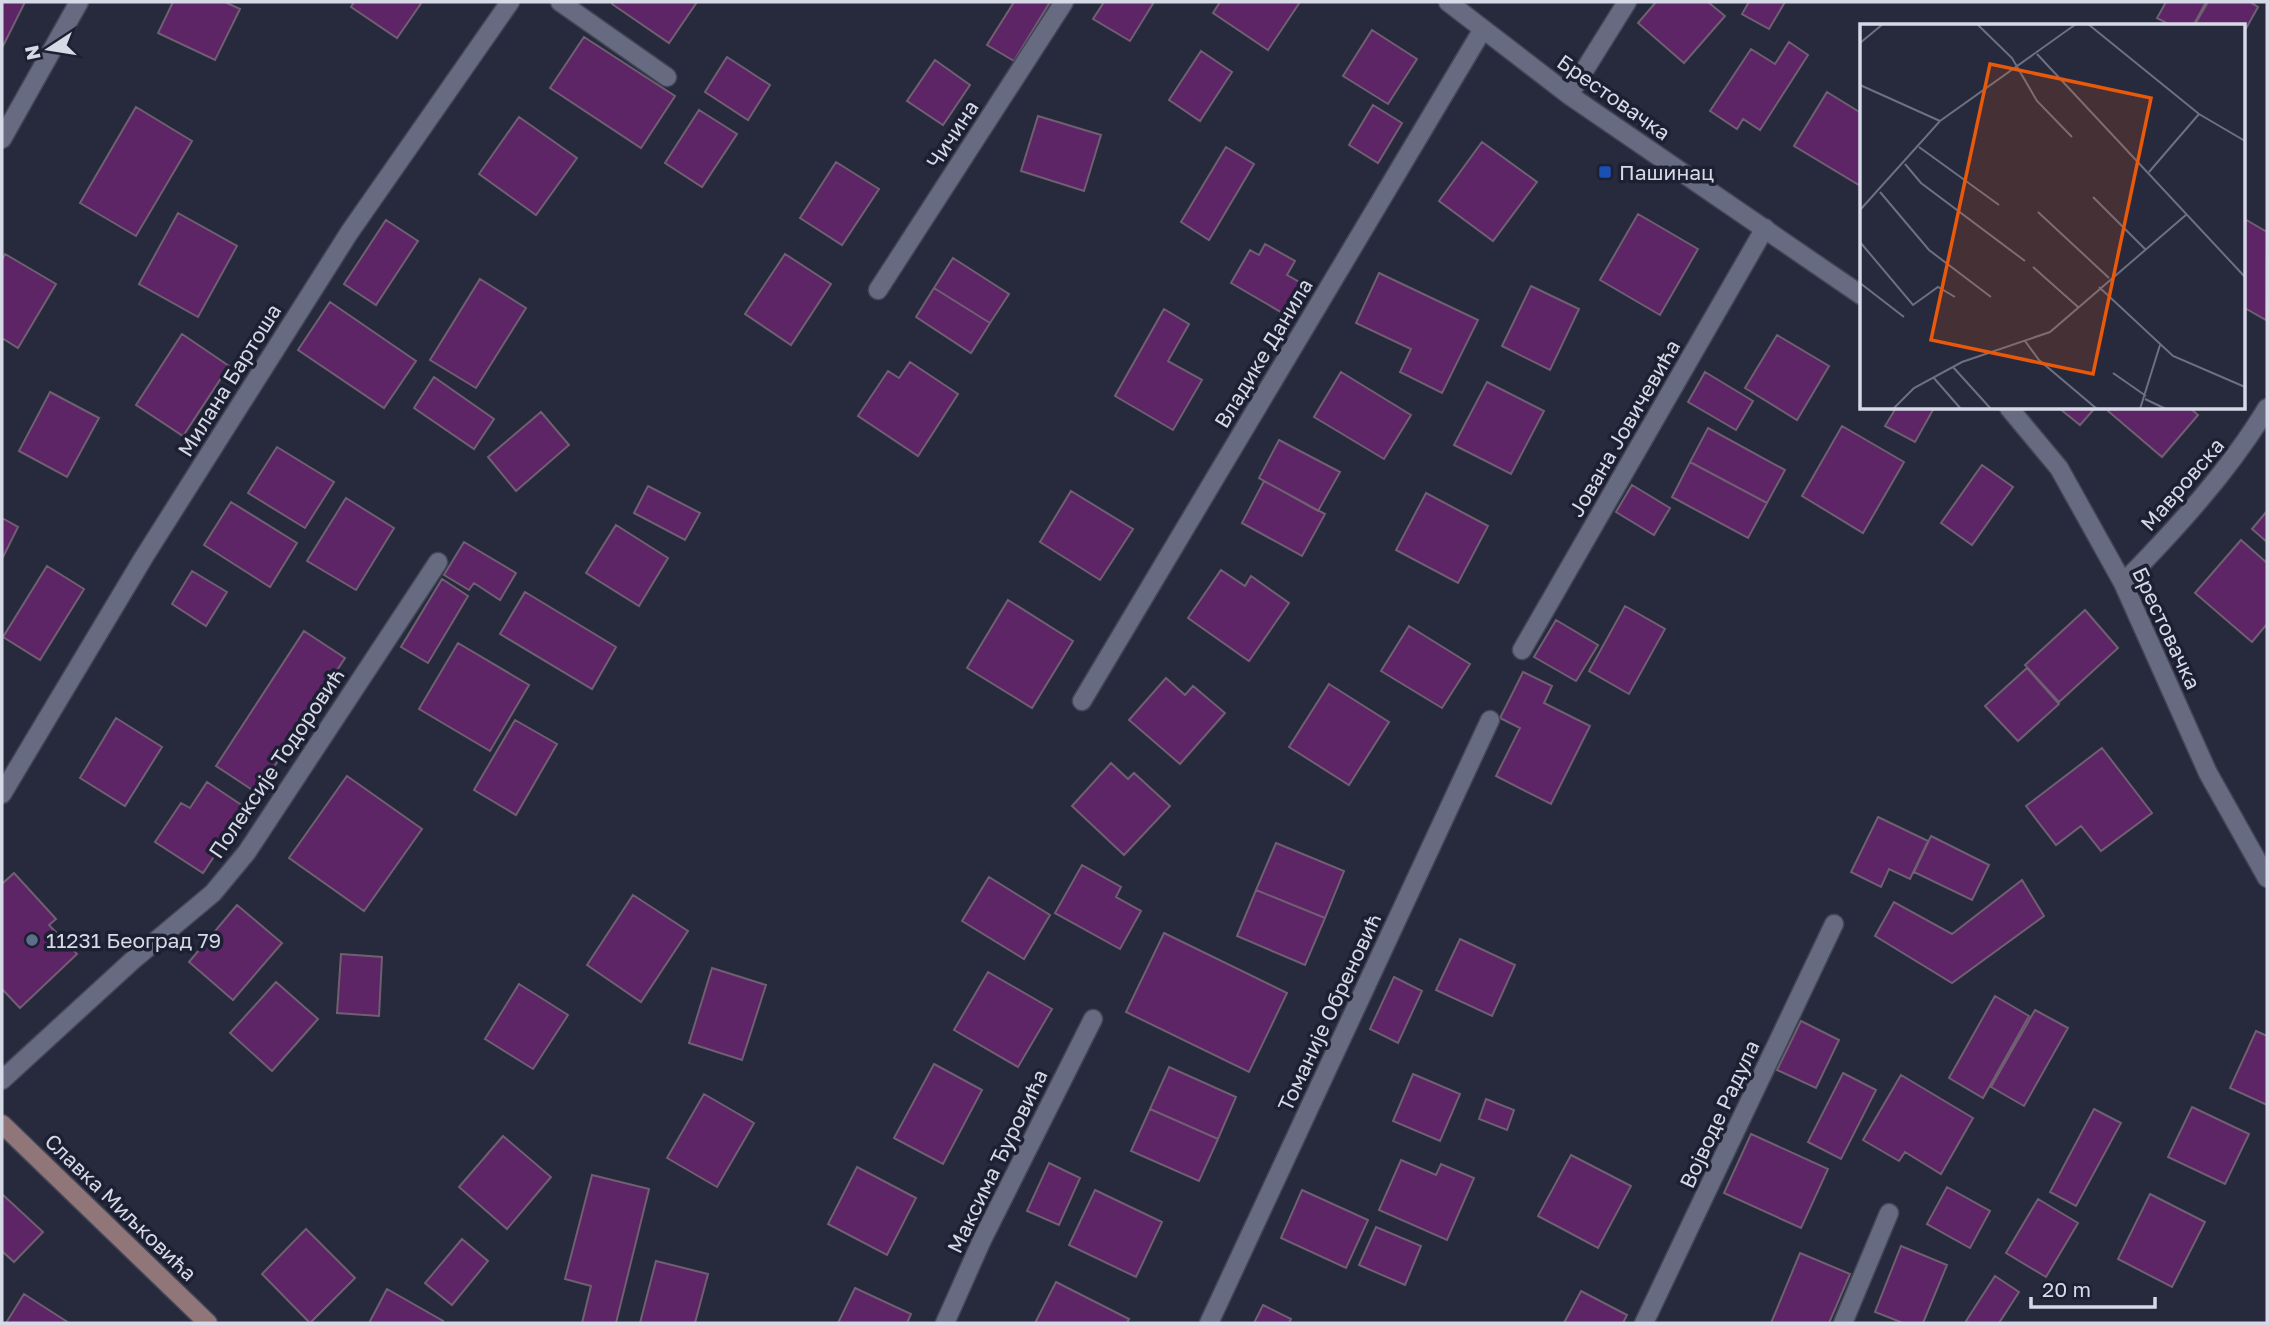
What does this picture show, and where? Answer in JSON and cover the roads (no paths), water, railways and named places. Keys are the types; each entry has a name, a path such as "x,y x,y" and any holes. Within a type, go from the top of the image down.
{"street":[{"path":"2,139 79,2"},
{"name":"Милана Бартоша","path":"2,794 144,557 349,233 510,2"},
{"path":"560,2 667,77"},
{"name":"Чичина","path":"878,290 1064,2"},
{"name":"Брестовачка","path":"1448,2 1569,96 1860,294"},
{"path":"1569,96 1627,2"},
{"name":"Владике Данила","path":"1082,701 1483,29"},
{"name":"Јована Јовичевића","path":"1522,650 1765,228"},
{"name":"Мавровска","path":"2123,583 2245,444 2267,408"},
{"name":"Брестовачка","path":"2011,410 2059,468 2123,583 2208,773 2267,878"},
{"name":"Полексије Тодоровић","path":"2,1080 133,960 213,893 230,873 247,852 438,562"},
{"name":"Томаније Обреновић","path":"1209,1323 1490,720"},
{"name":"Војводе Радула","path":"1644,1323 1834,924"},
{"name":"Максима Ђуровића","path":"945,1323 982,1240 1093,1019"},
{"name":"Славка Миљковића","path":"2,1124 208,1323"},
{"path":"1843,1323 1889,1213"}],"place":[{"name":"Пашинац","path":"1605,172"},
{"name":"11231 Београд 79","path":"32,940"}]}
